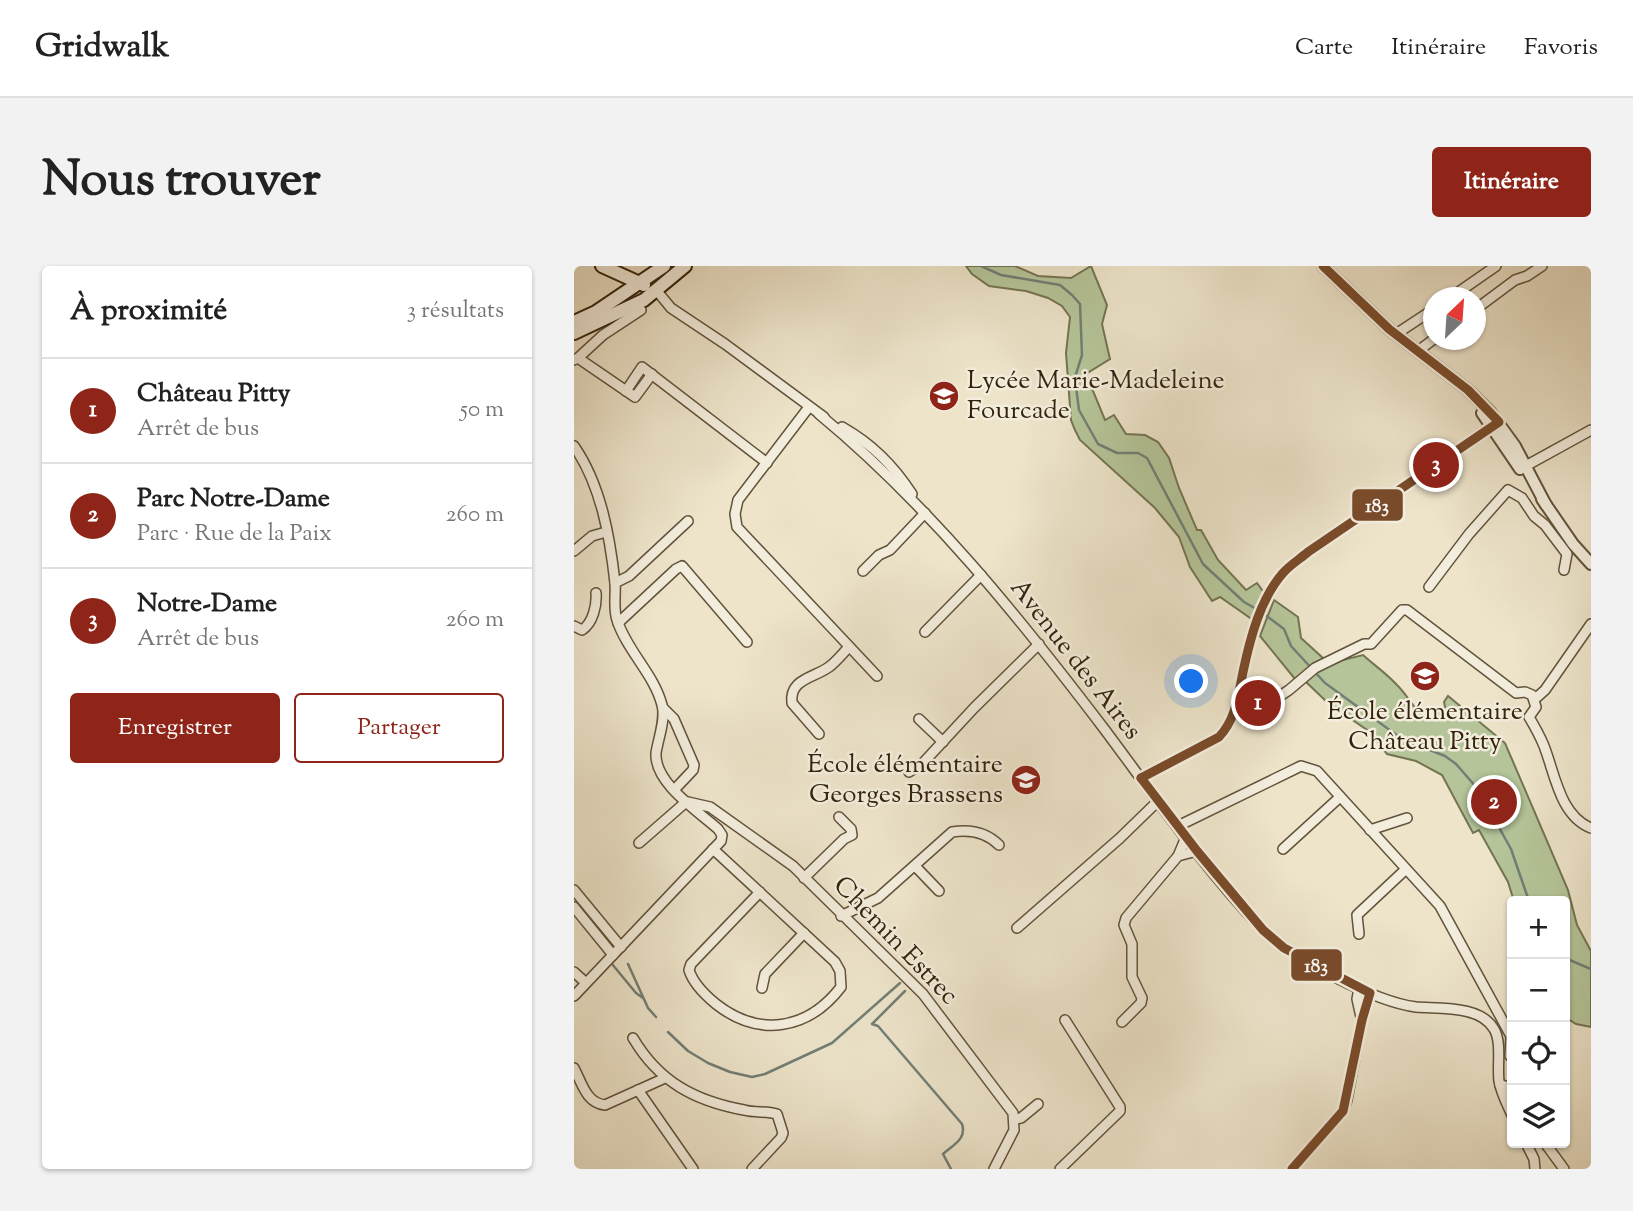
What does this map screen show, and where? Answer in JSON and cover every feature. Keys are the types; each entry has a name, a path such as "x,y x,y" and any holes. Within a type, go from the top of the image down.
{"main road":[{"path":"649,301 664,266"},
{"path":"574,322 596,312 631,284 664,266"},
{"path":"574,333 649,301 685,266"},
{"path":"605,268 631,284 649,301"},
{"path":"621,311 631,284"}],"street":[{"path":"1323,266 1396,334 1454,379 1495,424 1546,505 1573,544 1591,564"},
{"path":"1466,287 1496,266"},
{"path":"1486,301 1515,280 1542,266"},
{"name":"Avenue des Aires","path":"649,301 671,308 725,344 819,414 864,451 925,513 1017,615 1186,837 1263,930 1284,948 1395,1004 1470,1013 1487,1020 1497,1038 1500,1085 1507,1102"},
{"path":"649,301 603,335 579,359 626,391 642,367 767,463"},
{"path":"1396,334 1423,316"},
{"path":"1418,351 1423,347"},
{"path":"809,407 738,500 735,514 737,527 877,677"},
{"path":"1141,778 1219,737 1228,729 1256,625 1269,596 1285,571 1308,552 1495,424"},
{"path":"1495,424 1508,449"},
{"path":"1523,467 1591,430"},
{"path":"1474,439 1498,440 1523,467"},
{"path":"574,446 601,506 615,583 618,623 655,688 663,708 674,719 694,765 693,770 674,790"},
{"path":"1429,587 1469,534 1508,490 1522,498 1567,554 1564,570"},
{"path":"863,571 879,555 890,550 925,513"},
{"path":"615,583 629,576 688,521"},
{"path":"574,551 592,536 606,532"},
{"path":"618,623 682,566 747,642"},
{"path":"925,632 981,575"},
{"path":"574,626 582,630 587,627 597,604 596,593"},
{"path":"1233,713 1262,708 1313,670 1364,644 1371,645 1402,610 1407,610 1516,693 1525,692 1535,699"},
{"path":"1591,624 1545,690 1535,699 1535,712 1529,717 1543,742 1568,810 1581,824 1591,828"},
{"path":"909,772 922,764 1039,644"},
{"path":"819,734 792,703 793,690 803,680 829,667 849,647"},
{"name":"Chemin Estrec","path":"663,708 656,757 663,778 686,802 710,807 793,866 923,994 1010,1108 1015,1119"},
{"path":"919,719 943,742"},
{"path":"1178,826 1301,766 1317,771 1440,906 1507,1029"},
{"path":"1283,849 1340,797"},
{"path":"1017,928 1158,801"},
{"path":"574,996 721,841 722,835 718,828 686,802 639,843"},
{"path":"804,878 844,839 852,835 851,829 839,817"},
{"path":"1370,830 1407,818"},
{"path":"841,916 878,898 953,832 990,836 999,845"},
{"path":"1122,1022 1141,1003 1142,998 1132,977 1132,944 1124,925 1126,918 1178,856 1186,837"},
{"path":"713,849 760,892 835,962 842,980 836,993 817,1012 789,1023 761,1025 737,1018 706,996 689,970 691,964 760,892"},
{"path":"1178,856 1197,851"},
{"path":"915,866 939,891"},
{"path":"1359,934 1357,915 1405,870"},
{"path":"574,890 621,947"},
{"path":"574,907 613,955"},
{"path":"762,988 765,974 804,933"},
{"path":"574,972 586,983"},
{"path":"1359,988 1357,999 1362,1020"},
{"path":"1292,1169 1343,1111 1370,993"},
{"path":"1060,1169 1121,1111 1065,1020"},
{"path":"633,1038 640,1051 665,1078 680,1088 723,1106 777,1114 783,1133 781,1138 752,1169"},
{"path":"574,1068 586,1094 592,1101 605,1105 665,1078"},
{"path":"1500,1085 1507,1089"},
{"path":"638,1090 693,1169"},
{"path":"994,1169 1010,1140 1015,1119 1021,1118 1038,1104"},
{"path":"1528,1148 1535,1169"},
{"path":"1549,1148 1564,1169"}],"green space":[{"path":"966,266 1015,266 1038,276 1071,278 1091,266 1107,305 1102,324 1110,359 1086,374 1105,420 1114,415 1126,434 1145,435 1158,442 1169,458 1197,530 1201,530 1218,560 1246,590 1257,583 1265,594 1253,620 1220,597 1212,601 1190,567 1179,537 1155,508 1080,440 1071,420 1066,353 1070,317 1062,306 1026,291 989,286"},
{"path":"1274,600 1298,617 1301,638 1323,658 1335,662 1363,655 1393,681 1426,717 1433,720 1445,707 1444,702 1448,696 1505,743 1570,896 1512,896 1508,882 1479,830 1473,833 1442,775 1416,761 1387,754 1370,732 1329,704 1306,682 1295,679 1260,636"},
{"path":"1570,898 1577,925 1591,951 1591,1027 1570,1020"}],"waterway":[{"path":"981,266 1001,275 1060,285 1080,304 1082,355 1076,374 1076,387 1079,410 1098,444 1117,453 1138,453 1147,458 1203,564 1244,602 1258,610"},
{"path":"1264,614 1284,629 1291,646 1325,683 1402,739 1445,756 1456,764 1477,788 1511,849 1527,896"},
{"path":"1567,959 1591,969"},
{"path":"612,964 643,998"},
{"path":"628,964 648,1008 656,1017"},
{"path":"668,1032 688,1051 708,1063 752,1077 765,1074 832,1043 900,983"},
{"path":"905,991 872,1024 878,1026 962,1124 961,1138 943,1154 951,1169"}],"transit line":[{"name":"183","path":"1141,778 1219,737 1225,730 1236,707 1257,620 1268,595 1286,570 1308,552 1499,422 1468,390 1389,329 1323,266"},
{"name":"183","path":"1141,778 1263,930 1284,948 1370,993 1343,1111 1292,1169"}],"place":[{"name":"Lycée Marie-Madeleine Fourcade","path":"944,396"},
{"name":"Notre-Dame","path":"1436,465"},
{"name":"École élémentaire Château Pitty","path":"1425,676"},
{"name":"Château Pitty","path":"1258,703"},
{"name":"École élémentaire Georges Brassens","path":"1026,780"},
{"name":"Parc Notre-Dame","path":"1494,802"}]}
